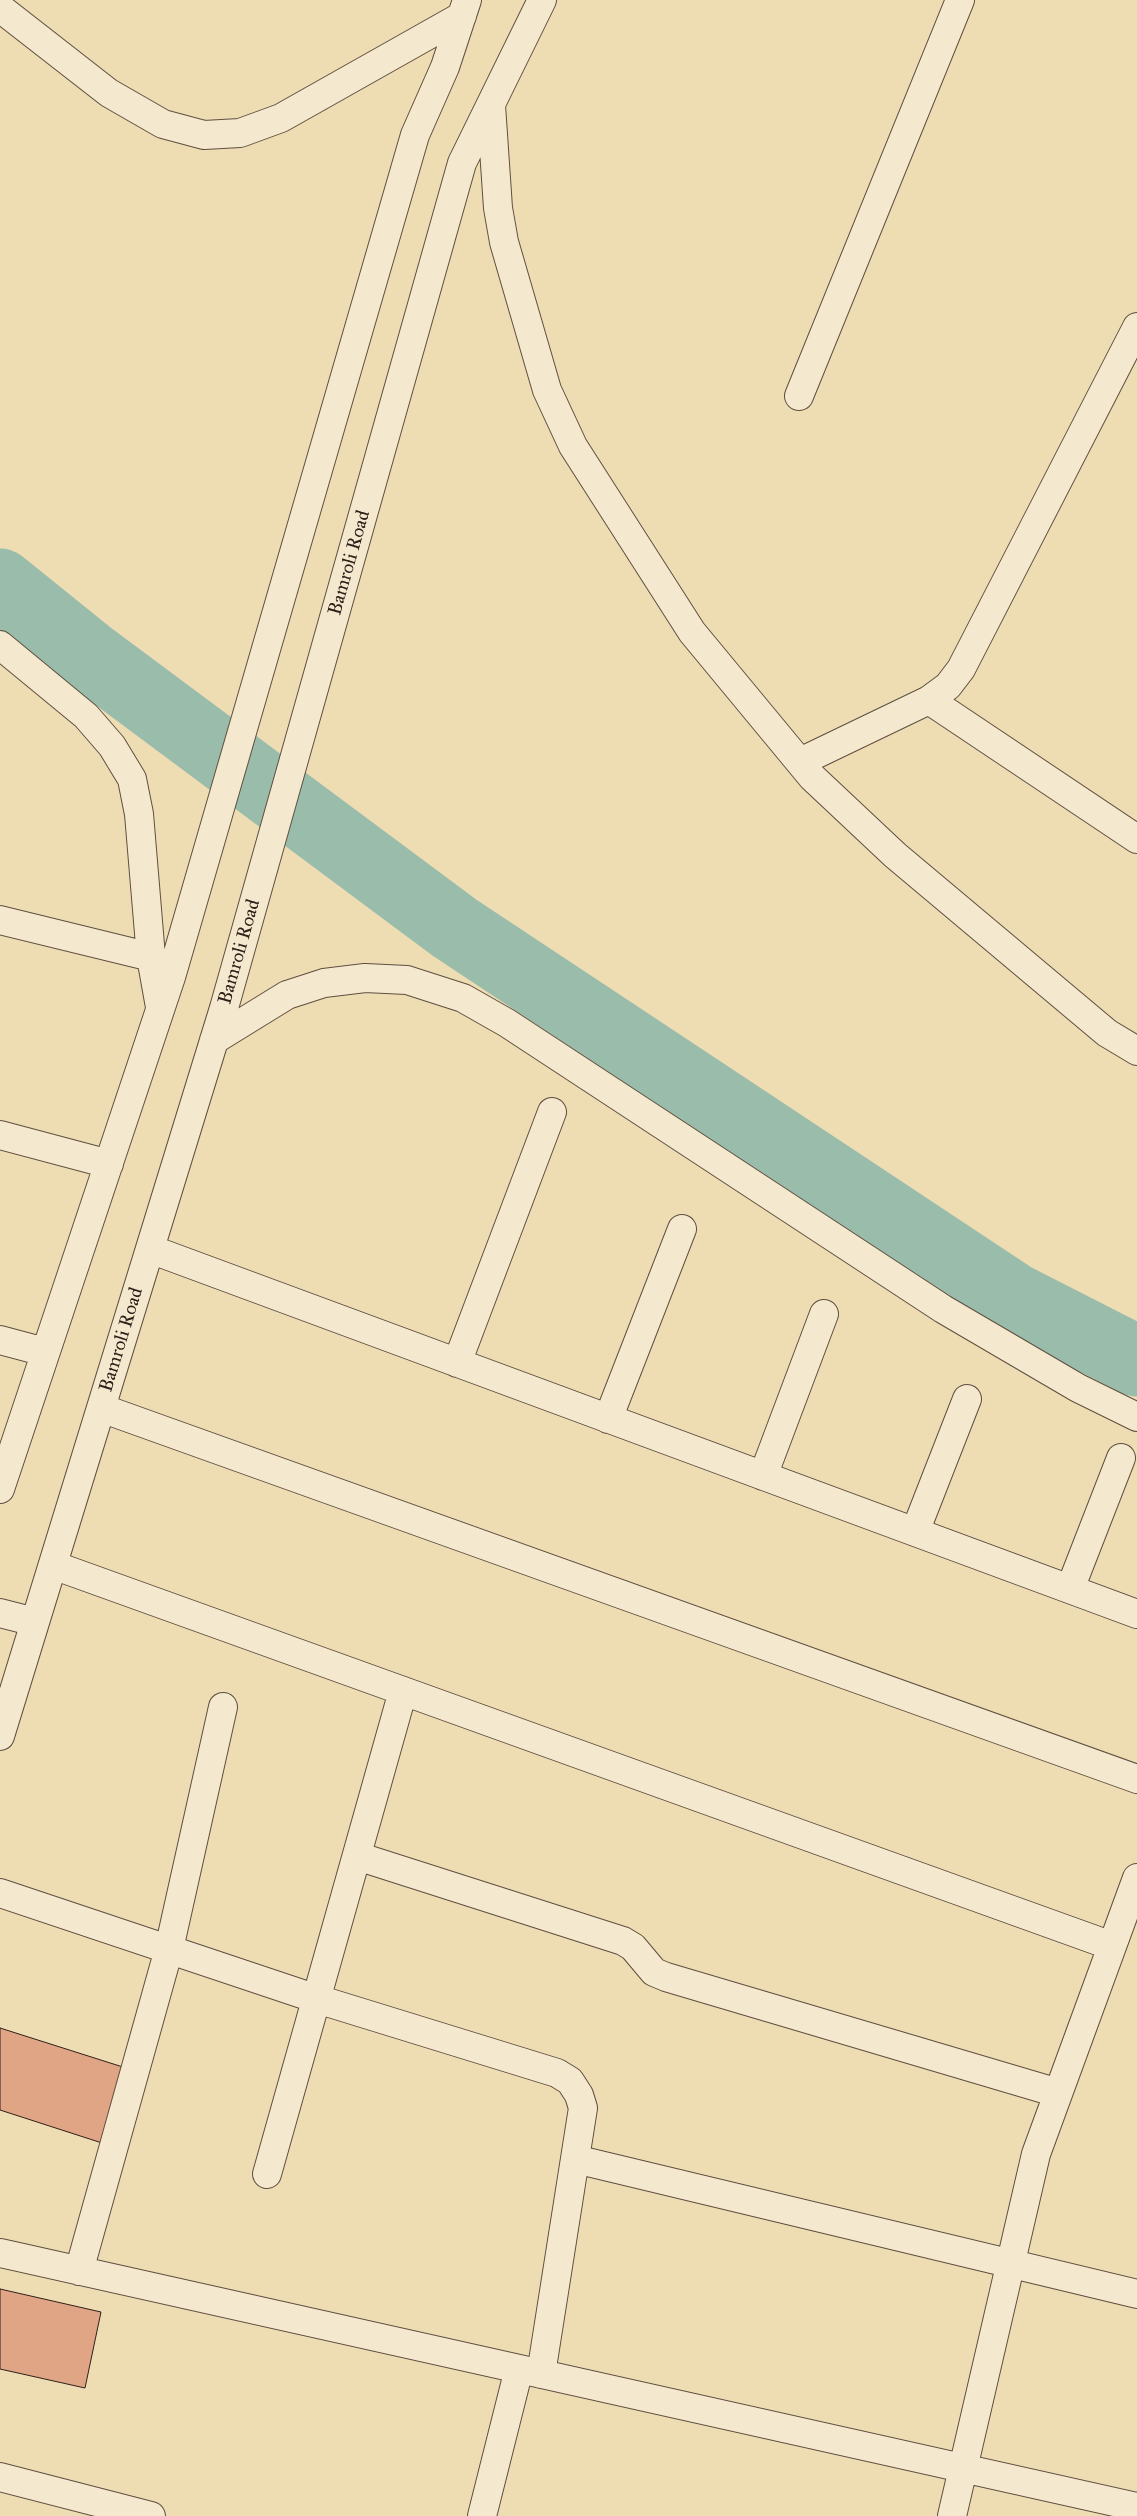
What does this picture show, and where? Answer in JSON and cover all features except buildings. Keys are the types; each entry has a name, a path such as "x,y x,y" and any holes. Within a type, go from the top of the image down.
{"street":[{"name":"Bamroli Road","path":"0,1736 224,1008 462,164 542,0"},
{"path":"799,396 960,0"},
{"path":"0,8 109,93 163,124 204,135 240,133 281,118 464,8"},
{"path":"0,1489 171,977 415,135 446,67 464,8"},
{"path":"491,103 498,208 504,242 547,390 573,446 692,632 812,777 895,855 1106,1033 1137,1051"},
{"path":"800,762 929,700 948,686 961,669 1137,327"},
{"path":"0,645 86,716 112,746 132,779 139,814 150,957 161,1008"},
{"path":"929,700 1137,839"},
{"path":"0,920 150,957"},
{"path":"214,1040 287,996 324,983 366,978 407,980 463,998 507,1023 943,1309 1078,1388 1137,1417"},
{"path":"457,1363 552,1112"},
{"path":"0,1135 109,1164"},
{"path":"608,1418 682,1229"},
{"path":"150,1250 1137,1614"},
{"path":"763,1476 824,1314"},
{"path":"0,1340 45,1352"},
{"path":"915,1532 967,1399"},
{"path":"101,1408 1137,1779"},
{"path":"1070,1589 1120,1458"},
{"path":"52,1565 1112,1946"},
{"path":"0,1613 35,1622"},
{"path":"267,2174 403,1691"},
{"path":"79,2271 169,1949 223,1707"},
{"path":"357,1856 612,1937 633,1948 654,1972 666,1977 1058,2093"},
{"path":"952,2516 1036,2154 1137,1878"},
{"path":"0,1893 317,1998 557,2073 570,2081 579,2095 583,2108 575,2158 530,2372 482,2516"},
{"path":"575,2158 1137,2294"},
{"path":"0,2253 963,2470 1137,2507"},
{"path":"0,2477 148,2516"}],"waterway":[{"path":"0,584 88,655 455,928 1015,1299 1137,1361"}]}
